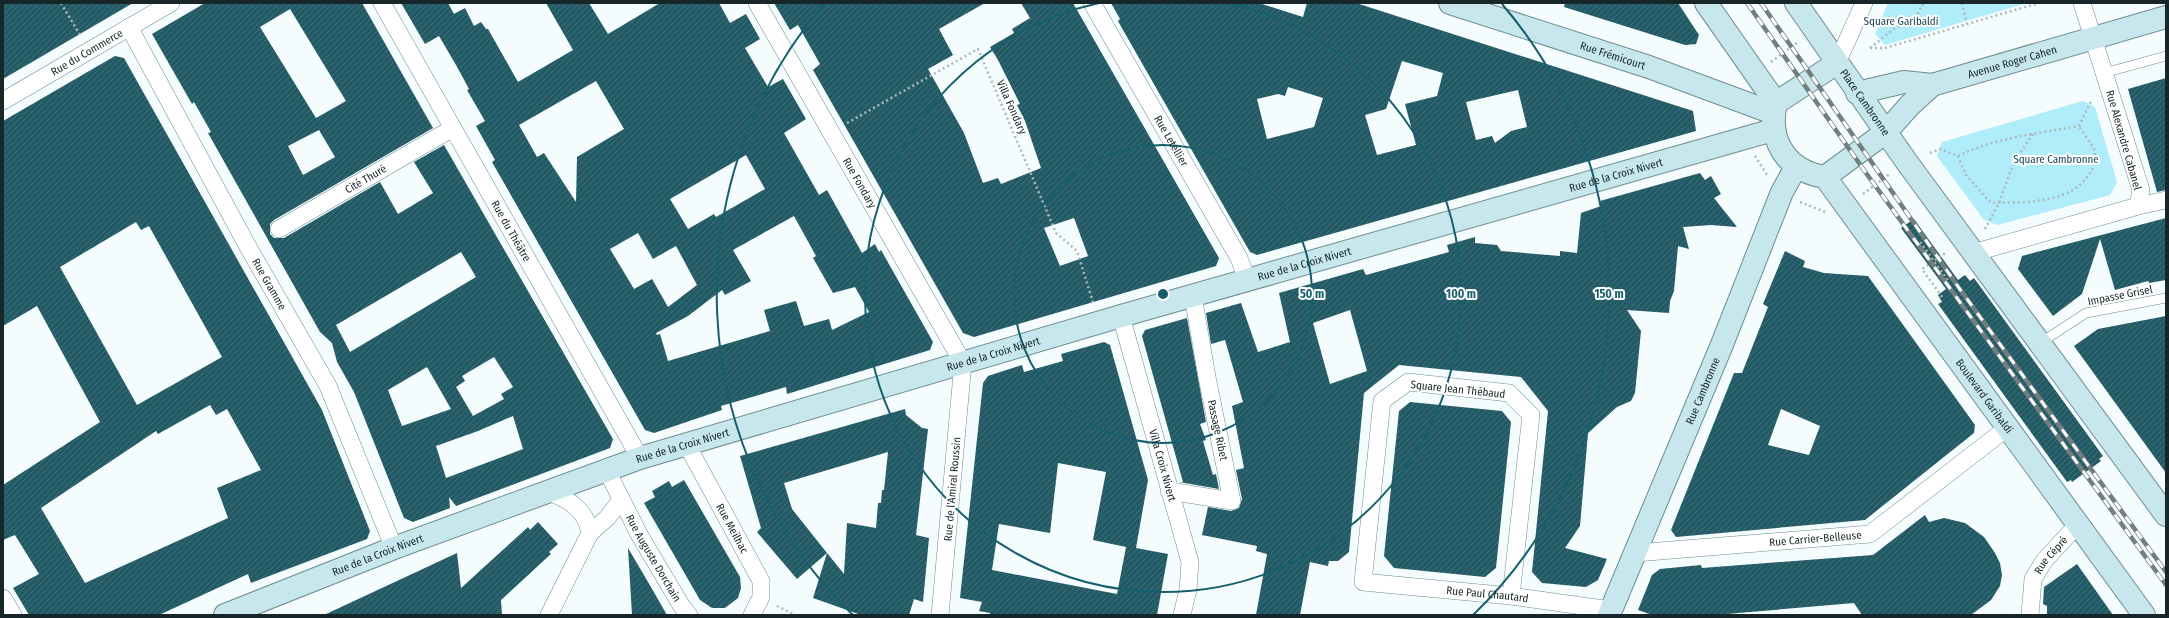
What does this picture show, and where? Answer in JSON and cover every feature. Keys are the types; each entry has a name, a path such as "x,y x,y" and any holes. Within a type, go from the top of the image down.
{"street":[{"name":"Rue du Commerce","path":"3,101 171,3"},
{"name":"Rue du Théâtre","path":"382,3 640,458"},
{"name":"Rue Fondary","path":"757,3 963,363"},
{"name":"Rue Letellier","path":"1092,3 1239,258 1247,280"},
{"name":"Rue Frémicourt","path":"1450,3 1649,67 1774,116"},
{"path":"1706,3 1774,116 1781,150 1796,167 1812,175 1825,177"},
{"path":"1796,3 1836,63"},
{"path":"1836,63 1864,3"},
{"name":"Rue Alexandre Cabanel","path":"1973,253 2138,206 2141,190 2082,3"},
{"name":"Avenue Roger Cahen","path":"1857,93 1904,82 1932,85 2166,17"},
{"name":"Rue Gramme","path":"129,27 247,245 328,386 394,548"},
{"name":"Place Cambronne","path":"1774,116 1836,63 1886,132 1825,177"},
{"name":"Avenue Roger Cahen","path":"1886,132 1910,105 1932,85"},
{"name":"Rue de la Croix Nivert","path":"225,615 394,548 549,492 606,469 640,458 1247,280 1774,116"},
{"name":"Cité Thuré","path":"279,229 452,128"},
{"path":"1886,132 2166,515"},
{"name":"Rue Cambronne","path":"1610,613 1722,347 1782,192 1796,167"},
{"name":"Boulevard Garibaldi","path":"1825,177 2144,615"},
{"path":"2138,206 2166,200"},
{"name":"Passage Ribet","path":"1169,491 1232,500 1207,377 1193,296"},
{"name":"Villa Croix Nivert","path":"1121,316 1190,562 1188,590 1182,615"},
{"name":"Rue de l'Amiral Roussin","path":"940,615 963,363"},
{"name":"Square Jean Thébaud","path":"1363,582 1382,401 1408,382 1509,393 1531,415 1511,596"},
{"name":"Rue Carrier-Belleuse","path":"1635,553 1870,534 2007,428"},
{"name":"Rue Meilhac","path":"687,445 760,581 761,597 752,615"},
{"name":"Rue Auguste Dorchain","path":"606,469 643,541 681,605 689,615"},
{"path":"549,492 575,504 585,516 590,533"},
{"path":"549,615 590,533 607,518 621,500"},
{"name":"Rue Cépré","path":"2030,615 2034,579 2044,560 2078,524"},
{"name":"Rue Paul Chautard","path":"1363,582 1511,596 1610,613"},
{"path":"3,598 13,615"}],"lane":[{"path":"2104,74 2166,56"},
{"name":"Impasse Grisel","path":"2040,344 2086,313 2166,298"}],"path":[{"path":"61,3 89,51"},
{"path":"1927,3 1922,5 1914,21 1895,28 1870,48 1885,48 2039,3"},
{"path":"1962,3 1968,24"},
{"path":"1767,64 1801,40"},
{"name":"Villa Fondary","path":"831,132 978,49 1056,233 1077,251 1100,322"},
{"path":"2079,126 2092,97"},
{"path":"1930,153 1940,149 1958,156 1996,141 2079,126"},
{"path":"1958,156 1966,175 1991,204 2017,203 2061,196 2084,183 2095,166 2094,148 2079,126"},
{"path":"1985,229 1999,203 2014,162 2034,133"},
{"path":"1751,151 1770,179"},
{"path":"1859,197 1896,169"},
{"path":"1795,200 1827,213"},
{"path":"1920,242 1949,282"},
{"path":"1942,297 1922,269 1946,251"},
{"path":"1999,615 2009,615"}],"green space":[{"name":"Square Garibaldi","path":"1888,3 2027,3 1885,45 1875,34"},
{"name":"Square Cambronne","path":"2083,101 2095,107 2117,182 2110,195 1997,225 1984,220 1937,156 1942,142"}],"building":[{"path":"3,3 133,3 3,79"},
{"path":"205,3 362,3 433,128 274,220 270,224 270,234 274,238 284,238 380,182 398,214 433,193 414,162 444,145 613,439 610,448 456,506 449,497 450,508 413,522 404,518 354,392 337,362 332,343 320,332 208,133 211,132 194,102 192,104 152,34","holes":["290,9 346,101 316,118 260,27","319,130 335,157 303,175 288,146","461,252 476,277 350,352 336,325","494,357 513,387 501,394 504,399 473,416 456,387 465,381 462,376","427,367 451,409 402,426 388,390","513,416 523,449 446,478 436,446 478,431"]},
{"path":"401,3 448,3 454,14 465,8 474,26 481,22 486,29 488,29 518,82 573,50 546,3 589,3 608,34 660,3 719,3 730,23 746,14 760,39 745,48 768,87 783,79 806,119 784,133 819,195 827,190 862,253 875,244 879,252 881,250 933,342 930,350 787,394 786,387 721,406 722,410 654,433 645,430 492,162 495,160 476,126 485,121 467,90 469,89 456,65 439,36 425,44","holes":["596,81 624,129 577,157 576,202 544,153 537,157 519,125","746,155 765,189 716,217 714,214 688,229 670,199","794,216 816,256 813,258 833,293 855,287 869,312 832,330 829,319 804,326 796,301 764,310 770,331 668,361 660,334 657,335 656,333 688,316 722,290 725,295 751,281 733,250","638,233 653,259 676,246 697,285 668,307 652,279 634,289 610,249"]},
{"path":"774,3 985,3 939,29 953,55 928,69 964,133 983,183 998,178 1001,184 1041,168 1025,121 1017,105 1020,104 990,47 1014,33 1012,29 1030,18 1021,3 1073,3 1219,258 1216,266 974,337 963,333 813,70 820,64 798,25 790,30","holes":["1074,218 1088,256 1060,266 1044,228"]},
{"path":"1111,3 1259,3 1303,17 1307,3 1356,3 1693,111 1696,131 1257,255 1250,252 1123,30 1118,21 1120,19","holes":["1402,61 1443,73 1437,96 1405,104 1416,145 1377,155 1365,115 1386,109","1288,87 1323,98 1314,127 1267,139 1257,99 1278,94 1285,96","1518,90 1527,127 1511,131 1495,143 1492,136 1476,140 1466,102"]},
{"path":"1565,3 1678,3 1699,35 1696,44 1685,45 1564,7"},
{"path":"115,56 124,58 322,410 370,531 367,539 251,583 248,574 159,615 29,615 13,588 39,574 15,535 3,540 3,485 100,422 37,306 3,326 3,121","holes":["136,222 141,230 149,226 222,357 137,405 60,267","210,405 216,415 227,409 261,470 217,488 228,518 85,583 41,508 156,431 158,434"]},
{"path":"2166,78 2166,190 2157,192 2128,89"},
{"path":"1700,173 1705,180 1711,176 1721,194 1714,198 1737,227 1711,225 1683,227 1689,249 1678,246 1674,291 1670,301 1669,313 1627,310 1641,331 1635,393 1631,401 1617,407 1588,433 1580,526 1565,548 1607,559 1598,580 1586,587 1542,583 1532,572 1548,411 1521,377 1399,365 1364,393 1349,552 1338,561 1329,561 1328,566 1310,562 1300,615 1256,615 1267,554 1256,551 1257,546 1202,535 1208,507 1231,511 1239,508 1242,499 1236,470 1244,468 1232,406 1243,402 1225,340 1211,344 1206,313 1241,303 1258,352 1290,342 1279,293 1363,269 1366,275 1449,252 1447,245 1475,237 1475,243 1497,245 1501,251 1560,256 1560,251 1577,253 1581,213 1601,206 1600,201","holes":["1350,310 1367,371 1330,384 1313,323"]},
{"path":"2166,218 2166,280 2149,283 2148,281 2115,290 2100,239 2082,294 2053,316 2018,269 2022,256"},
{"path":"1914,219 1958,280 1965,275 1970,281 1974,278 2103,456 2099,459 2101,461 2072,482 2071,480 2067,482 1938,304 1942,302 1938,295 1946,289 1901,228"},
{"path":"1785,251 1805,261 1803,267 1824,273 1868,276 1975,425 1974,433 1865,520 1676,537 1671,530 1734,373 1742,373 1768,307 1763,304","holes":["1781,409 1820,426 1809,455 1768,445"]},
{"path":"2166,316 2166,473 2074,346 2098,329"},
{"path":"1187,318 1206,422 1200,424 1206,440 1203,441 1213,475 1216,474 1219,489 1179,482 1183,482 1142,336 1145,330"},
{"path":"1104,342 1110,345 1148,480 1136,548 1168,554 1157,615 990,615 990,613 979,611 982,602 960,598 983,383 988,376 1022,365 1024,372 1063,361 1061,354","holes":["1058,463 1106,472 1093,540 1126,547 1117,594 992,570 999,524 1050,533"]},
{"path":"1410,402 1502,411 1511,422 1496,568 1485,577 1394,568 1384,556 1399,411"},
{"path":"905,409 906,415 922,428 928,429 916,535 929,538 923,602 914,599 909,615 861,615 813,598 827,553 797,579 757,532 761,528 740,456","holes":["888,452 884,490 882,490 881,503 878,503 876,528 847,523 844,574 792,509 784,483"]},
{"path":"684,480 740,577 741,588 738,598 725,608 712,608 700,600 644,503 655,497 652,491 669,481 672,487"},
{"path":"1925,515 1929,522 1944,518 1965,523 1984,537 2000,563 2002,575 2000,586 1991,600 1971,615 1862,615 1854,603 1715,615 1652,615 1638,610 1652,575 1660,569 1701,565 1702,568 1873,555"},
{"path":"538,522 558,544 549,552 551,554 501,600 502,615 324,615 457,553 461,588 528,527 530,530"},
{"path":"628,548 648,582 667,615 632,615"},
{"path":"2077,564 2113,615 2047,615 2047,606 2043,604 2044,587"}],"railway":[{"path":"1747,3 1866,173 2166,585"},
{"path":"1761,3 1959,288 2166,572"}]}
